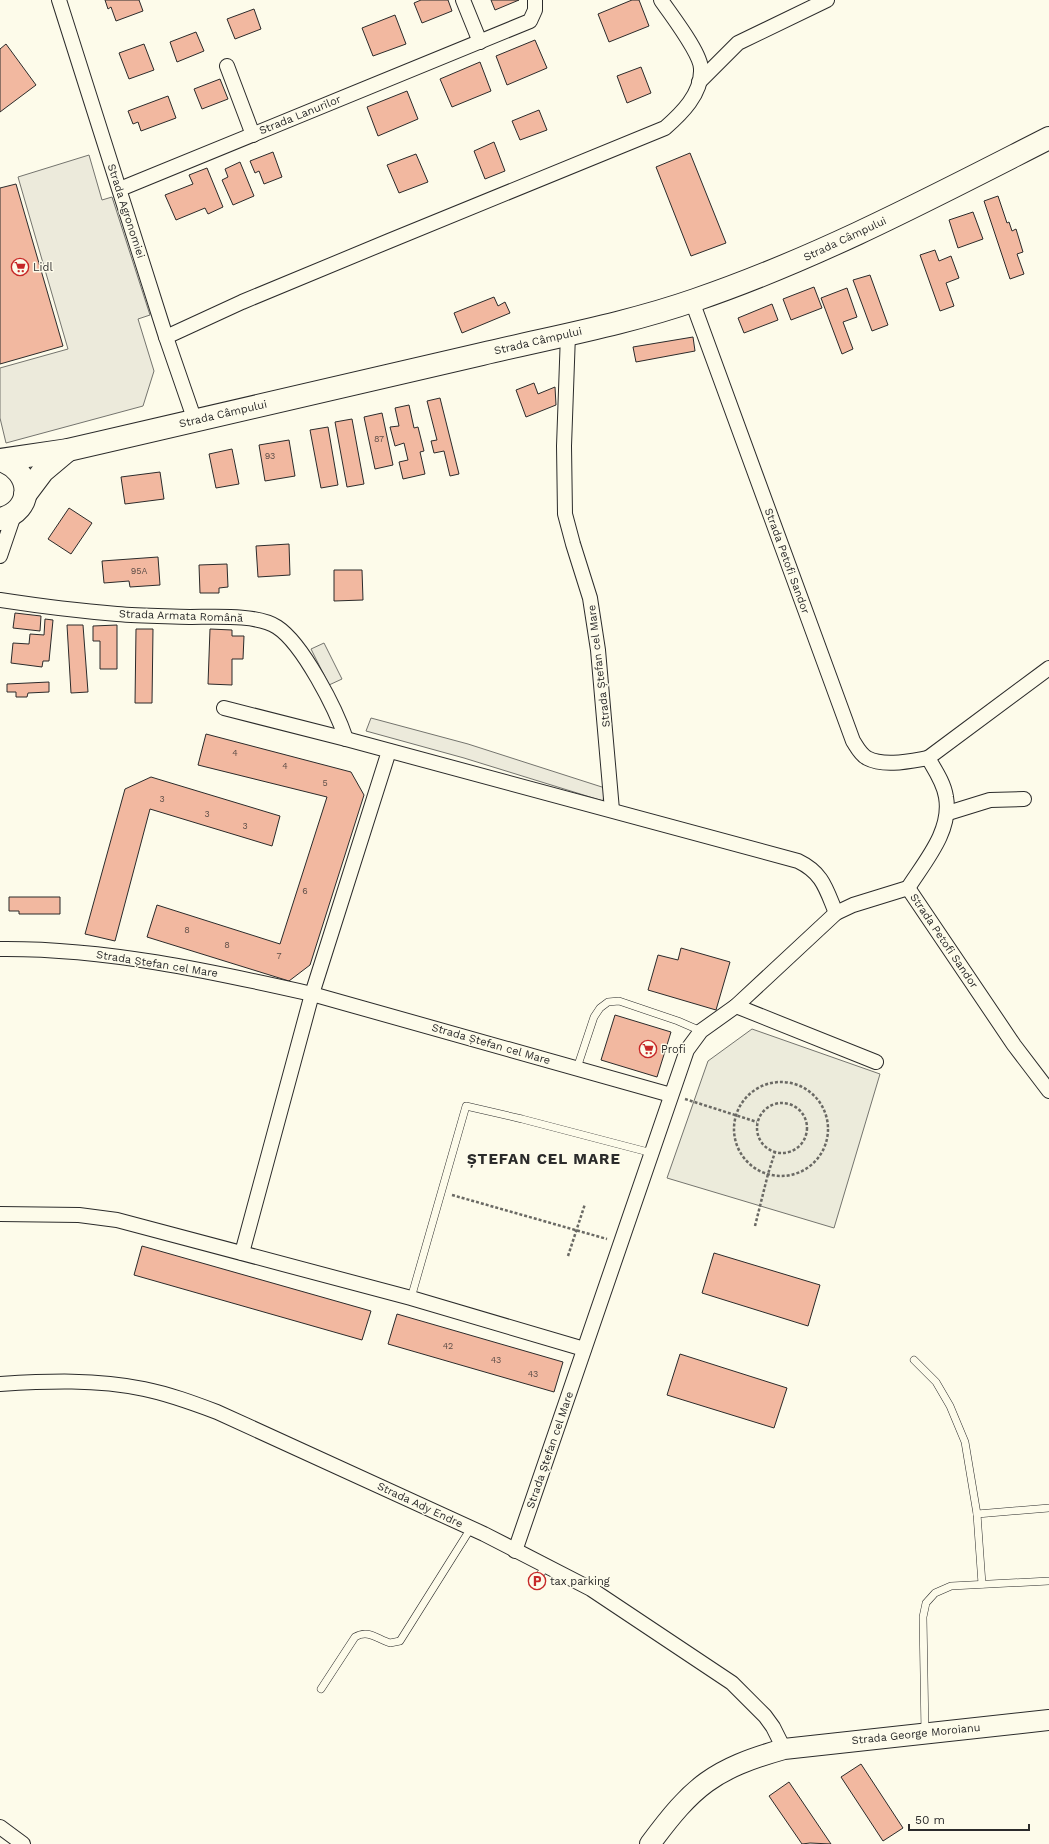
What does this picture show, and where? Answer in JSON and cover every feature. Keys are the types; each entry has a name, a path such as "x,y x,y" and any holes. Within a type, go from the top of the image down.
{"main road":[{"name":"Strada Câmpului","path":"0,460 68,450 651,314 766,274 825,250 1049,138"},
{"path":"14,509 43,471 68,450"},
{"name":"Strada Câmpului","path":"0,460 17,468 23,476 25,486 14,509"},
{"name":"Strada George Moroianu","path":"650,1844 685,1799 701,1784 736,1764 784,1749 1049,1720"}],"street":[{"name":"Strada Agronomiei","path":"59,0 166,337 195,421"},
{"path":"463,0 480,42"},
{"name":"Strada Lanurilor","path":"120,189 530,21 536,10 535,0"},
{"path":"166,337 242,302 330,265 665,128 683,112 696,91 702,69 699,58 661,0"},
{"path":"699,82 738,43 827,0"},
{"path":"227,66 252,135"},
{"name":"Strada Petofi Sandor","path":"692,301 853,741 859,751 867,758 880,761 901,763 928,758 1049,668"},
{"name":"Strada Ștefan cel Mare","path":"568,334 564,446 565,514 590,598 598,650 612,810"},
{"path":"0,556 14,509"},
{"name":"Strada Armata Română","path":"0,600 119,614 252,619 275,626 287,635 298,649 340,720 346,739"},
{"path":"224,708 346,739 798,861 817,873 825,885 836,913"},
{"path":"242,1253 312,994 389,751"},
{"name":"Strada Petofi Sandor","path":"928,758 941,782 946,796 948,814 941,835 908,888 1014,1045 1049,1091"},
{"path":"948,814 990,800 1024,799"},
{"name":"Strada Ștefan cel Mare","path":"516,1551 687,1050 701,1031 736,1006 836,913 853,905 908,888"},
{"name":"Strada Ștefan cel Mare","path":"0,949 43,949 128,959 222,975 312,994 671,1095"},
{"path":"736,1006 876,1062"},
{"path":"0,1214 79,1214 117,1220 411,1298 584,1349"},
{"name":"Strada Ady Endre","path":"0,1384 47,1381 96,1382 144,1389 181,1398 217,1412 471,1528 591,1589 732,1683 765,1716 773,1727 784,1749"},
{"path":"0,1827 23,1844"}],"lane":[{"path":"577,1068 594,1017 600,1008 608,1002 618,1001 678,1021 701,1031"},
{"path":"411,1298 466,1106 652,1153"},
{"path":"914,1360 936,1382 950,1406 965,1442 977,1514 982,1584"},
{"path":"977,1514 1049,1508"},
{"path":"321,1689 355,1637 361,1633 367,1633 390,1643 400,1640 471,1528"},
{"path":"537,1581 545,1566"},
{"path":"925,1733 923,1617 926,1602 935,1592 951,1586 1049,1581"}],"path":[{"path":"780,1082 794,1084 808,1090 818,1101 825,1113 828,1128 826,1142 820,1156 810,1166 797,1173 782,1176 768,1174 754,1168 744,1158 737,1145 734,1130 736,1116 742,1102 752,1092 766,1085 780,1082"},
{"path":"671,1095 757,1122"},
{"path":"782,1102 798,1108 804,1115 807,1123 807,1131 804,1140 792,1151 783,1153 775,1152 762,1144 756,1130 757,1122 760,1114 766,1108 773,1104 782,1102"},
{"path":"755,1226 775,1152"},
{"path":"442,1192 620,1243"},
{"path":"568,1256 585,1204"}],"shaded area":[{"path":"89,155 102,200 112,197 150,315 138,319 154,371 143,406 6,443 0,418 0,368 68,349 18,177"},
{"path":"324,643 342,679 329,685 311,649"},
{"path":"371,718 468,744 605,788 603,801 464,758 366,731"},
{"path":"752,1029 880,1074 834,1228 667,1178 708,1061"}],"building":[{"path":"105,0 139,0 143,11 116,21 111,7 108,9"},
{"path":"421,0 448,0 452,11 422,23 414,3"},
{"path":"491,0 519,0 495,10"},
{"path":"632,0 639,0 649,26 609,42 598,14"},
{"path":"254,9 261,29 235,39 227,19"},
{"path":"395,15 406,44 373,56 362,28"},
{"path":"196,32 204,51 177,62 170,42"},
{"path":"535,40 547,68 507,85 496,56"},
{"path":"6,44 36,85 0,112 0,49"},
{"path":"144,44 154,70 129,79 119,53"},
{"path":"480,62 491,91 452,107 440,79"},
{"path":"641,67 651,93 627,103 617,76"},
{"path":"220,79 228,99 202,109 194,89"},
{"path":"407,91 418,119 378,136 367,107"},
{"path":"168,96 176,118 141,131 138,122 133,124 128,111"},
{"path":"539,110 547,130 520,140 512,121"},
{"path":"494,142 505,171 485,179 474,151"},
{"path":"273,152 282,177 264,184 259,171 255,173 250,161"},
{"path":"690,153 726,243 691,256 656,167"},
{"path":"416,154 428,182 399,193 387,165"},
{"path":"240,162 254,196 233,205 222,180 228,177 225,169"},
{"path":"207,168 223,207 208,214 205,208 176,220 165,195 193,184 189,175"},
{"name":"Lidl","path":"16,184 63,346 0,364 0,188"},
{"path":"998,196 1007,223 1009,222 1012,231 1016,229 1023,252 1017,254 1024,274 1010,279 984,201"},
{"path":"973,212 983,239 958,248 949,220"},
{"path":"935,250 939,261 951,256 959,278 946,283 954,306 940,311 920,255"},
{"path":"870,275 888,325 872,331 853,280"},
{"path":"814,287 822,308 791,320 783,299"},
{"path":"847,288 857,317 843,322 853,349 842,354 821,298"},
{"path":"494,297 498,306 505,302 510,313 462,333 454,313"},
{"path":"772,304 778,320 744,333 738,318"},
{"path":"693,337 695,351 636,362 633,347"},
{"path":"534,383 538,394 555,387 556,405 526,417 516,390"},
{"path":"440,398 459,474 450,476 444,451 434,453 431,441 437,440 427,401"},
{"path":"409,405 414,428 418,427 424,451 420,452 425,474 403,479 399,462 408,460 404,443 395,446 390,427 399,426 395,408"},
{"path":"382,413 393,465 375,469 364,417"},
{"path":"352,419 364,484 347,487 335,422"},
{"path":"328,427 338,485 321,488 310,430"},
{"path":"289,440 295,476 265,481 259,445"},
{"path":"232,449 239,484 216,488 209,454"},
{"path":"160,472 164,499 125,504 121,477"},
{"path":"69,508 92,523 71,554 48,539"},
{"path":"289,544 290,575 258,577 256,546"},
{"path":"158,557 160,585 130,587 129,581 104,583 102,561"},
{"path":"227,564 228,587 219,588 219,593 200,593 199,565"},
{"path":"334,570 362,570 363,600 334,601"},
{"path":"15,613 41,616 40,631 13,628"},
{"path":"45,619 53,620 49,661 43,661 42,667 11,663 13,643 29,644 30,634 44,635"},
{"path":"67,625 83,625 88,692 71,693"},
{"path":"117,625 117,669 100,669 100,641 93,641 93,626"},
{"path":"136,629 153,629 152,703 135,703"},
{"path":"210,629 232,630 232,636 244,636 243,659 232,659 232,685 208,684"},
{"path":"49,682 49,692 28,693 27,697 16,697 16,692 7,692 7,684"},
{"path":"206,734 351,772 364,795 310,965 289,981 147,937 157,905 280,944 327,797 198,765"},
{"path":"151,777 280,816 272,846 150,809 115,941 85,934 125,789"},
{"path":"9,897 60,897 60,914 19,914 19,911 9,911"},
{"path":"681,948 730,962 716,1010 648,990 658,955 678,960"},
{"path":"615,1015 671,1032 657,1077 601,1060"},
{"path":"142,1246 371,1311 362,1340 134,1275"},
{"path":"714,1253 820,1285 808,1326 702,1293"},
{"path":"397,1314 563,1362 554,1392 388,1344"},
{"path":"680,1354 787,1388 774,1428 667,1395"},
{"path":"861,1764 903,1828 883,1841 841,1777"},
{"path":"789,1782 831,1844 802,1844 769,1796"}],"place":[{"name":"Lidl","path":"20,267"},
{"name":"Profi","path":"648,1049"},
{"name":"tax parking","path":"537,1581"}],"district":[{"name":"ȘTEFAN CEL MARE","path":"544,1159"}]}
